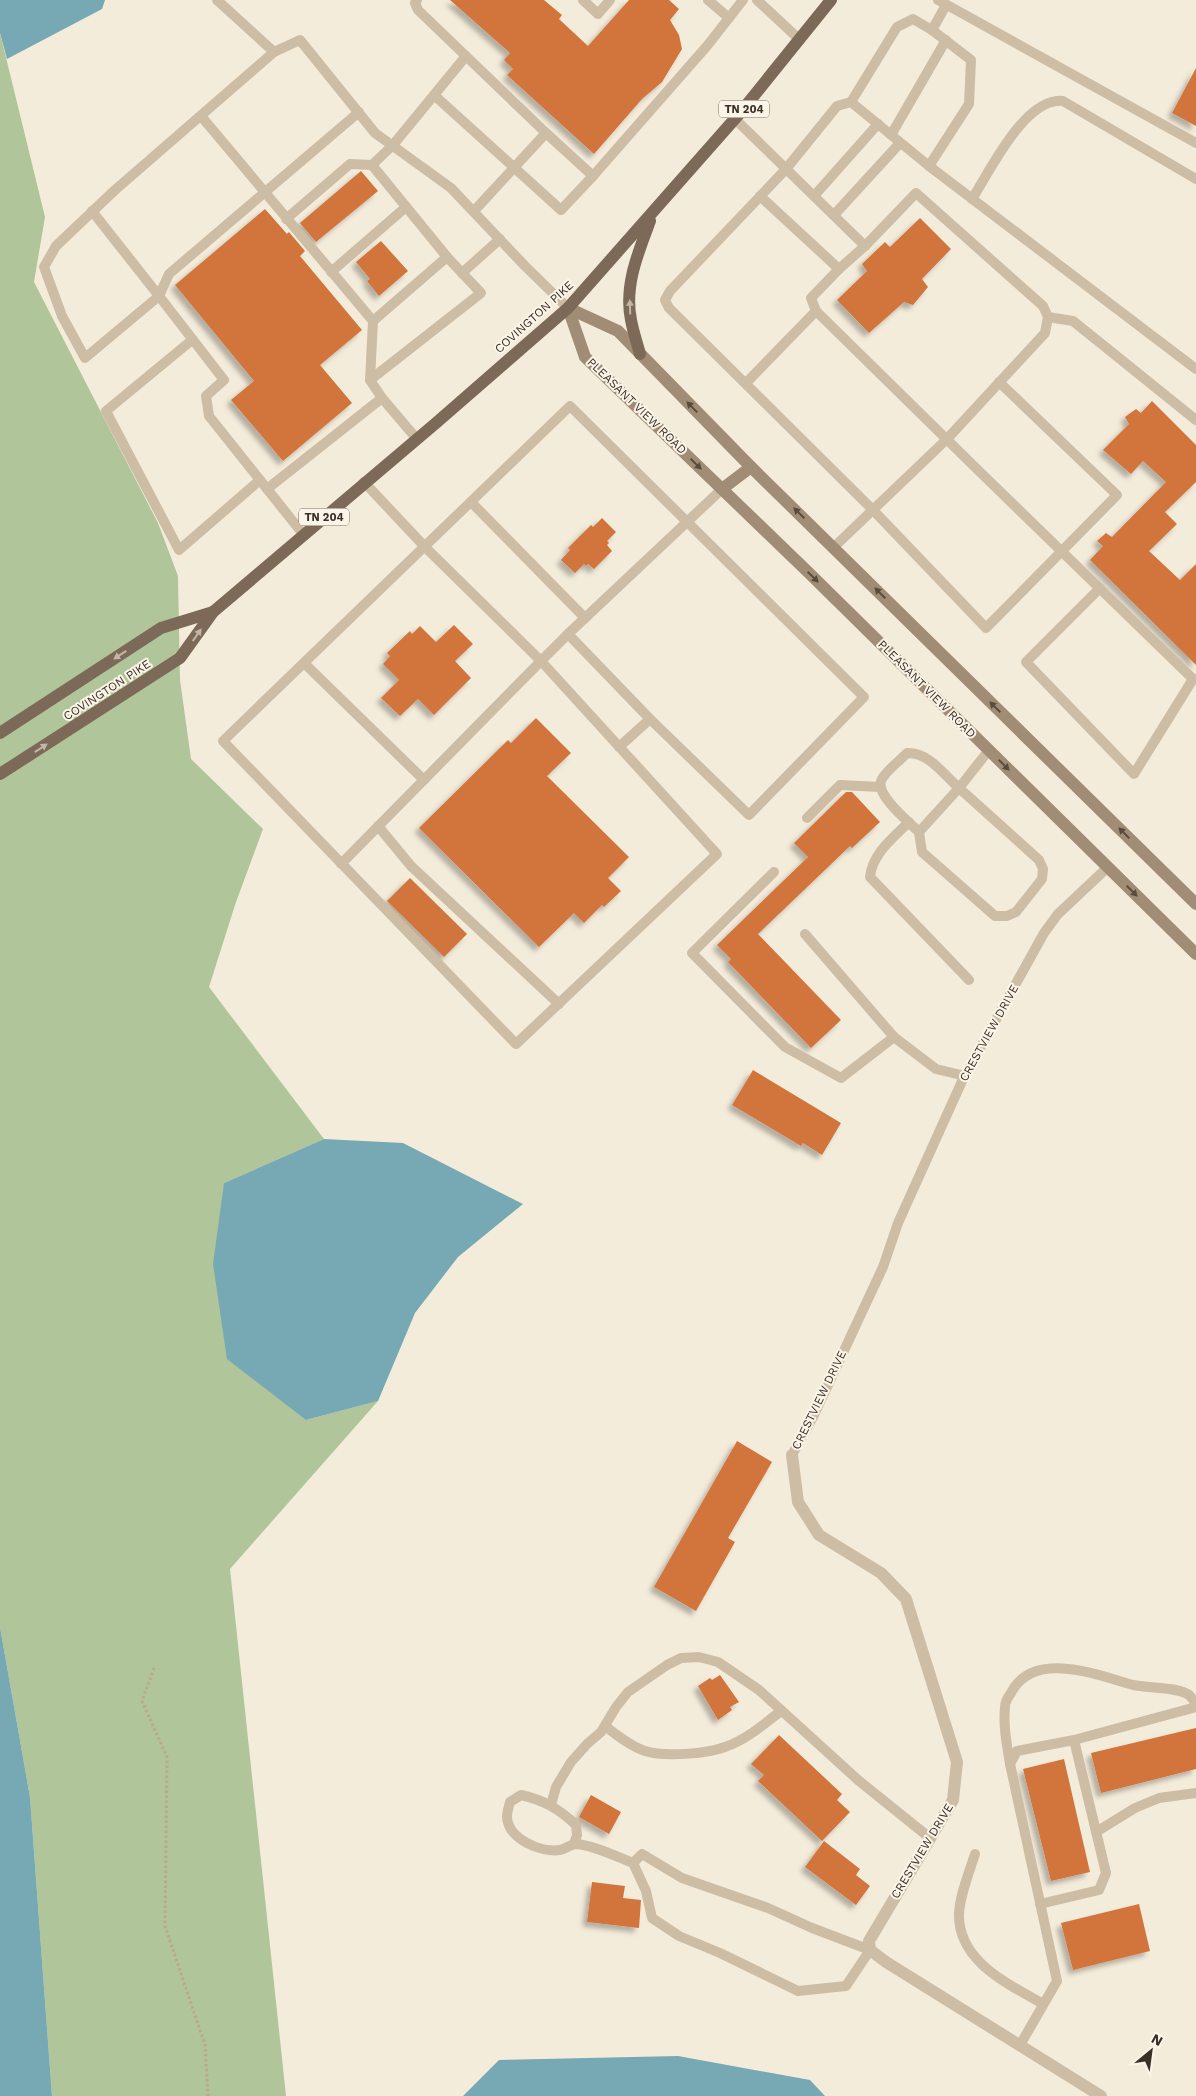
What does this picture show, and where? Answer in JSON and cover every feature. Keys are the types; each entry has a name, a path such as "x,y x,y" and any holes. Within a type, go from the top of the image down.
{"main road":[{"name":"COVINGTON PIKE","path":"0,774 180,658 213,612 568,308 735,119 831,0"},
{"path":"640,354 630,318 629,291 634,265 652,214"},
{"path":"568,308 618,331 751,466 1196,904"},
{"name":"PLEASANT VIEW ROAD","path":"568,308 585,357 1196,954"},
{"path":"722,489 751,466"},
{"name":"COVINGTON PIKE","path":"0,733 161,628 213,612"}],"street":[{"name":"CRESTVIEW DRIVE","path":"792,1455 798,1502 819,1535 881,1573 906,1599 957,1762 953,1800 869,1941 870,1950"},
{"path":"870,1950 886,1962 1101,2096"}],"lane":[{"path":"217,0 274,52"},
{"path":"583,0 598,14 610,0"},
{"path":"708,0 729,18"},
{"path":"434,95 561,210 594,176 707,46 743,0"},
{"path":"757,0 800,40"},
{"path":"414,1 418,10 546,133 594,176"},
{"path":"932,30 942,2 1196,143"},
{"path":"928,166 969,104 971,60 932,30 913,19 897,27 851,102 837,106 786,169 670,291 665,300 669,308 873,510 986,628 1117,495 999,382"},
{"path":"358,112 169,274 159,296 84,358 62,316 44,268 56,246 274,52 300,40 375,133 451,188 568,308"},
{"path":"891,135 946,40"},
{"path":"286,218 350,164 372,165 393,145 466,56"},
{"path":"972,199 1019,124 1041,105 1054,100 1063,101 1196,179"},
{"path":"851,102 928,166 1196,369"},
{"path":"200,116 373,321 370,380 382,398 416,438"},
{"path":"735,119 865,246"},
{"path":"814,196 878,124"},
{"path":"474,212 546,133"},
{"path":"834,215 900,143"},
{"path":"370,380 481,293 447,257 372,165"},
{"path":"834,548 947,439 1045,333 1048,317 1043,306 916,193 811,298 816,311 947,439 1100,588 1195,679 1134,774 1026,662 1100,588"},
{"path":"760,196 839,269"},
{"path":"332,272 406,207"},
{"path":"92,212 224,380 206,396 209,416 303,534"},
{"path":"462,273 500,239"},
{"path":"373,321 447,257"},
{"path":"746,384 816,311"},
{"path":"1048,317 1073,321 1196,420"},
{"path":"192,340 106,411 179,550 260,480"},
{"path":"267,489 382,398"},
{"path":"364,482 425,547 541,661 717,854 516,1044 223,741 425,547 570,406 864,697 749,815 650,719 568,634"},
{"path":"341,864 568,634 722,489"},
{"path":"471,502 585,618"},
{"path":"304,663 424,780"},
{"path":"619,747 650,719"},
{"path":"919,832 959,788 989,750"},
{"path":"916,752 924,756 959,788 1039,860 1043,869 1042,879 1016,912 1007,916 996,916 922,852 919,832 883,796 880,787 882,780 907,753 916,752"},
{"path":"807,818 840,785 880,787"},
{"path":"909,822 875,858 871,867 870,878 969,980"},
{"path":"378,826 411,866 559,1004"},
{"name":"CRESTVIEW DRIVE","path":"792,1455 814,1415 883,1267 898,1223 965,1076 1044,934 1058,914 1108,867"},
{"path":"774,872 692,953 785,1047 841,1078 894,1037"},
{"path":"805,934 894,1037 936,1069 965,1076"},
{"path":"551,1805 556,1787 570,1762 605,1726 616,1707 628,1692 680,1658 699,1657 718,1662 759,1690 858,1780 930,1838"},
{"path":"1010,1764 1017,1751 1074,1740 1196,1705 1189,1695 1179,1690 1135,1686 1090,1673 1061,1668 1035,1670 1015,1683 1005,1705 1005,1731 1010,1764 1056,1981 1020,2045"},
{"path":"605,1726 642,1750 657,1754 674,1755 725,1748 741,1740 780,1711"},
{"path":"1040,1904 1099,1890 1106,1873 1074,1740"},
{"path":"1096,1832 1135,1808 1159,1798 1196,1793"},
{"path":"574,1844 577,1835 576,1825 561,1810 538,1798 521,1795 510,1802 507,1816 511,1830 526,1842 546,1849 561,1850 574,1844 601,1850 633,1863 646,1891 652,1918 679,1936 720,1953 798,1991 846,1986 870,1950 812,1928 768,1908 682,1878 642,1854 633,1863"},
{"path":"975,1854 962,1896 959,1914 962,1934 969,1948 981,1964 992,1974 1043,2004"}],"path":[{"path":"154,1668 142,1701 167,1757 165,1926 205,2045 208,2096"}],"green space":[{"path":"0,33 45,217 34,282 158,523 178,576 180,680 191,759 263,829 236,902 209,987 324,1139 224,1183 306,1420 378,1401 230,1569 286,2096 52,2096 30,1797 0,1627"}],"water":[{"path":"0,0 105,0 102,9 7,59 0,33"},
{"path":"324,1139 403,1143 523,1204 458,1257 415,1313 378,1401 306,1420 227,1359 213,1264 224,1183"},
{"path":"0,1627 30,1797 52,2096 0,2096"},
{"path":"678,2056 810,2080 825,2096 463,2096 499,2060"}],"building":[{"path":"450,0 544,0 562,15 559,19 588,46 629,0 669,0 679,9 670,20 679,35 682,49 662,82 642,99 594,154 507,75 513,69 504,60 510,53"},
{"path":"1196,68 1196,126 1172,113"},
{"path":"361,171 378,191 316,242 300,223"},
{"path":"265,209 287,234 289,232 305,251 300,256 362,330 320,365 352,403 283,461 231,400 254,381 175,285"},
{"path":"920,218 951,249 922,279 928,287 913,305 904,302 869,333 837,300 867,271 862,264 885,242 890,247"},
{"path":"381,241 408,271 379,296 367,281 370,279 356,262"},
{"path":"1152,401 1196,445 1196,482 1165,512 1177,524 1149,551 1180,580 1196,564 1196,665 1090,560 1103,546 1097,541 1106,533 1112,537 1166,482 1143,461 1131,474 1103,450 1129,424 1125,417 1136,409 1141,413"},
{"path":"602,518 616,532 607,541 609,543 607,545 612,551 594,569 588,564 586,566 584,564 575,573 561,560 570,550 568,548 591,525 593,527"},
{"path":"454,625 473,644 455,661 471,678 434,715 418,699 400,716 381,698 399,680 383,664 390,656 387,653 410,631 412,634 420,626 436,642"},
{"path":"536,718 571,753 547,776 629,857 608,878 621,891 604,907 602,905 584,923 574,913 539,947 419,828 508,740 511,743"},
{"path":"846,792 852,792 880,822 852,848 850,846 758,934 841,1020 811,1048 728,962 731,959 717,945 808,857 794,843"},
{"path":"410,878 467,934 444,957 387,901"},
{"path":"753,1070 841,1123 822,1155 803,1143 801,1146 732,1105"},
{"path":"737,1441 772,1462 728,1538 735,1542 696,1611 654,1587"},
{"path":"720,1675 739,1702 730,1707 732,1710 718,1720 698,1686 710,1678 712,1680"},
{"path":"1196,1728 1196,1769 1101,1793 1091,1753"},
{"path":"779,1735 842,1794 837,1800 850,1812 822,1841 758,1781 764,1775 751,1764"},
{"path":"1064,1759 1090,1872 1051,1881 1023,1769"},
{"path":"591,1795 621,1812 609,1834 579,1817"},
{"path":"824,1841 860,1869 856,1875 870,1886 856,1905 805,1867"},
{"path":"592,1882 625,1886 623,1898 641,1900 639,1928 587,1922"},
{"path":"1139,1904 1150,1951 1073,1970 1061,1923"}]}
